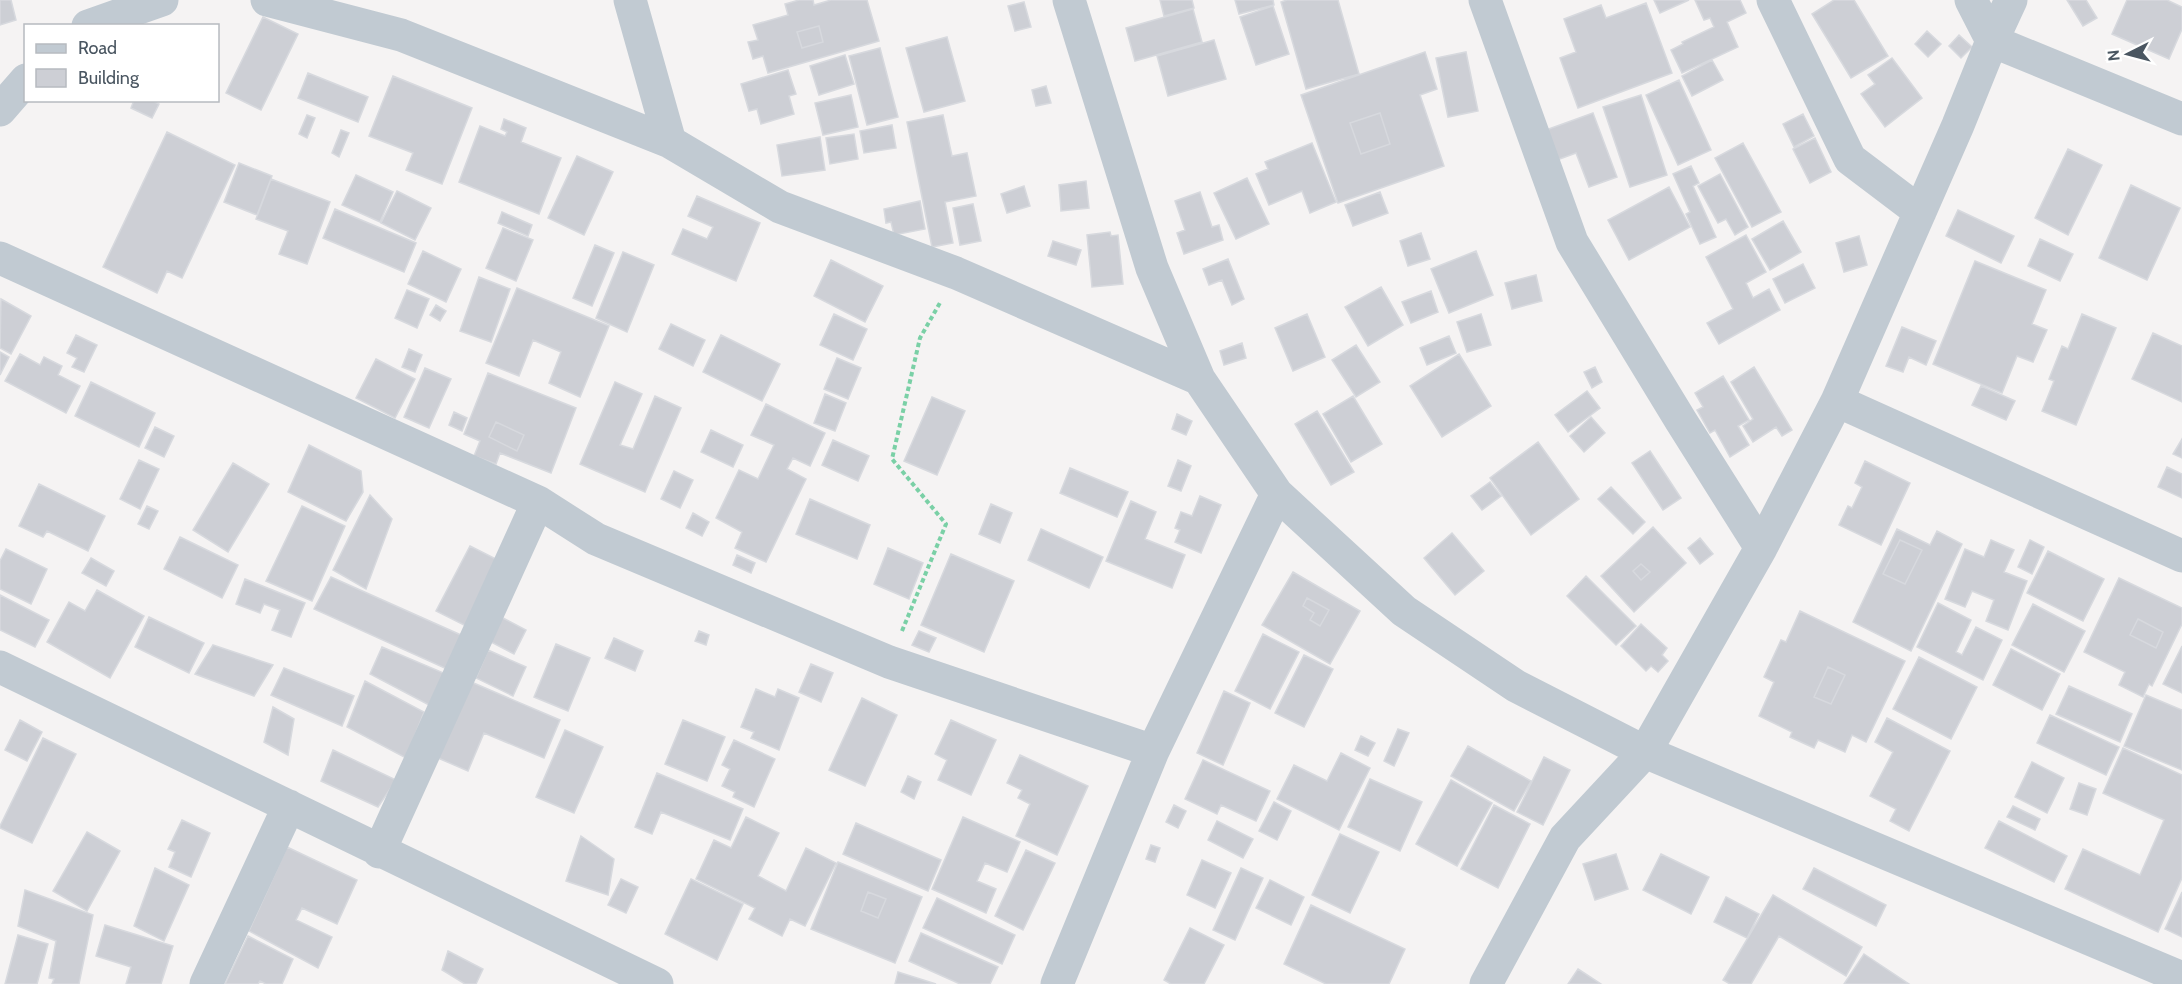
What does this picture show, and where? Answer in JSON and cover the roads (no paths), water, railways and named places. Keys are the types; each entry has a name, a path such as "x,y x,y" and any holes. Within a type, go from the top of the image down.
{"street":[{"path":"94,24 162,0"},
{"path":"267,0 400,35 670,142 780,207 956,273 1199,379"},
{"path":"630,0 670,142"},
{"path":"1068,0 1152,268 1199,379 1277,494 1404,611 1516,686 1646,752 2182,978"},
{"path":"1485,0 1572,242 1681,422 1761,548"},
{"path":"1773,0 1850,159 1920,212"},
{"path":"1971,0 1992,41 2182,119"},
{"path":"1486,984 1565,838 1646,752 1761,548 1837,401 2011,0"},
{"path":"0,110 24,82"},
{"path":"0,258 538,502 596,539 889,662 1153,751"},
{"path":"1837,401 2182,556"},
{"path":"1057,984 1153,751 1277,494"},
{"path":"379,852 538,502"},
{"path":"0,667 289,806 615,975 657,984"},
{"path":"206,984 289,806"}]}
